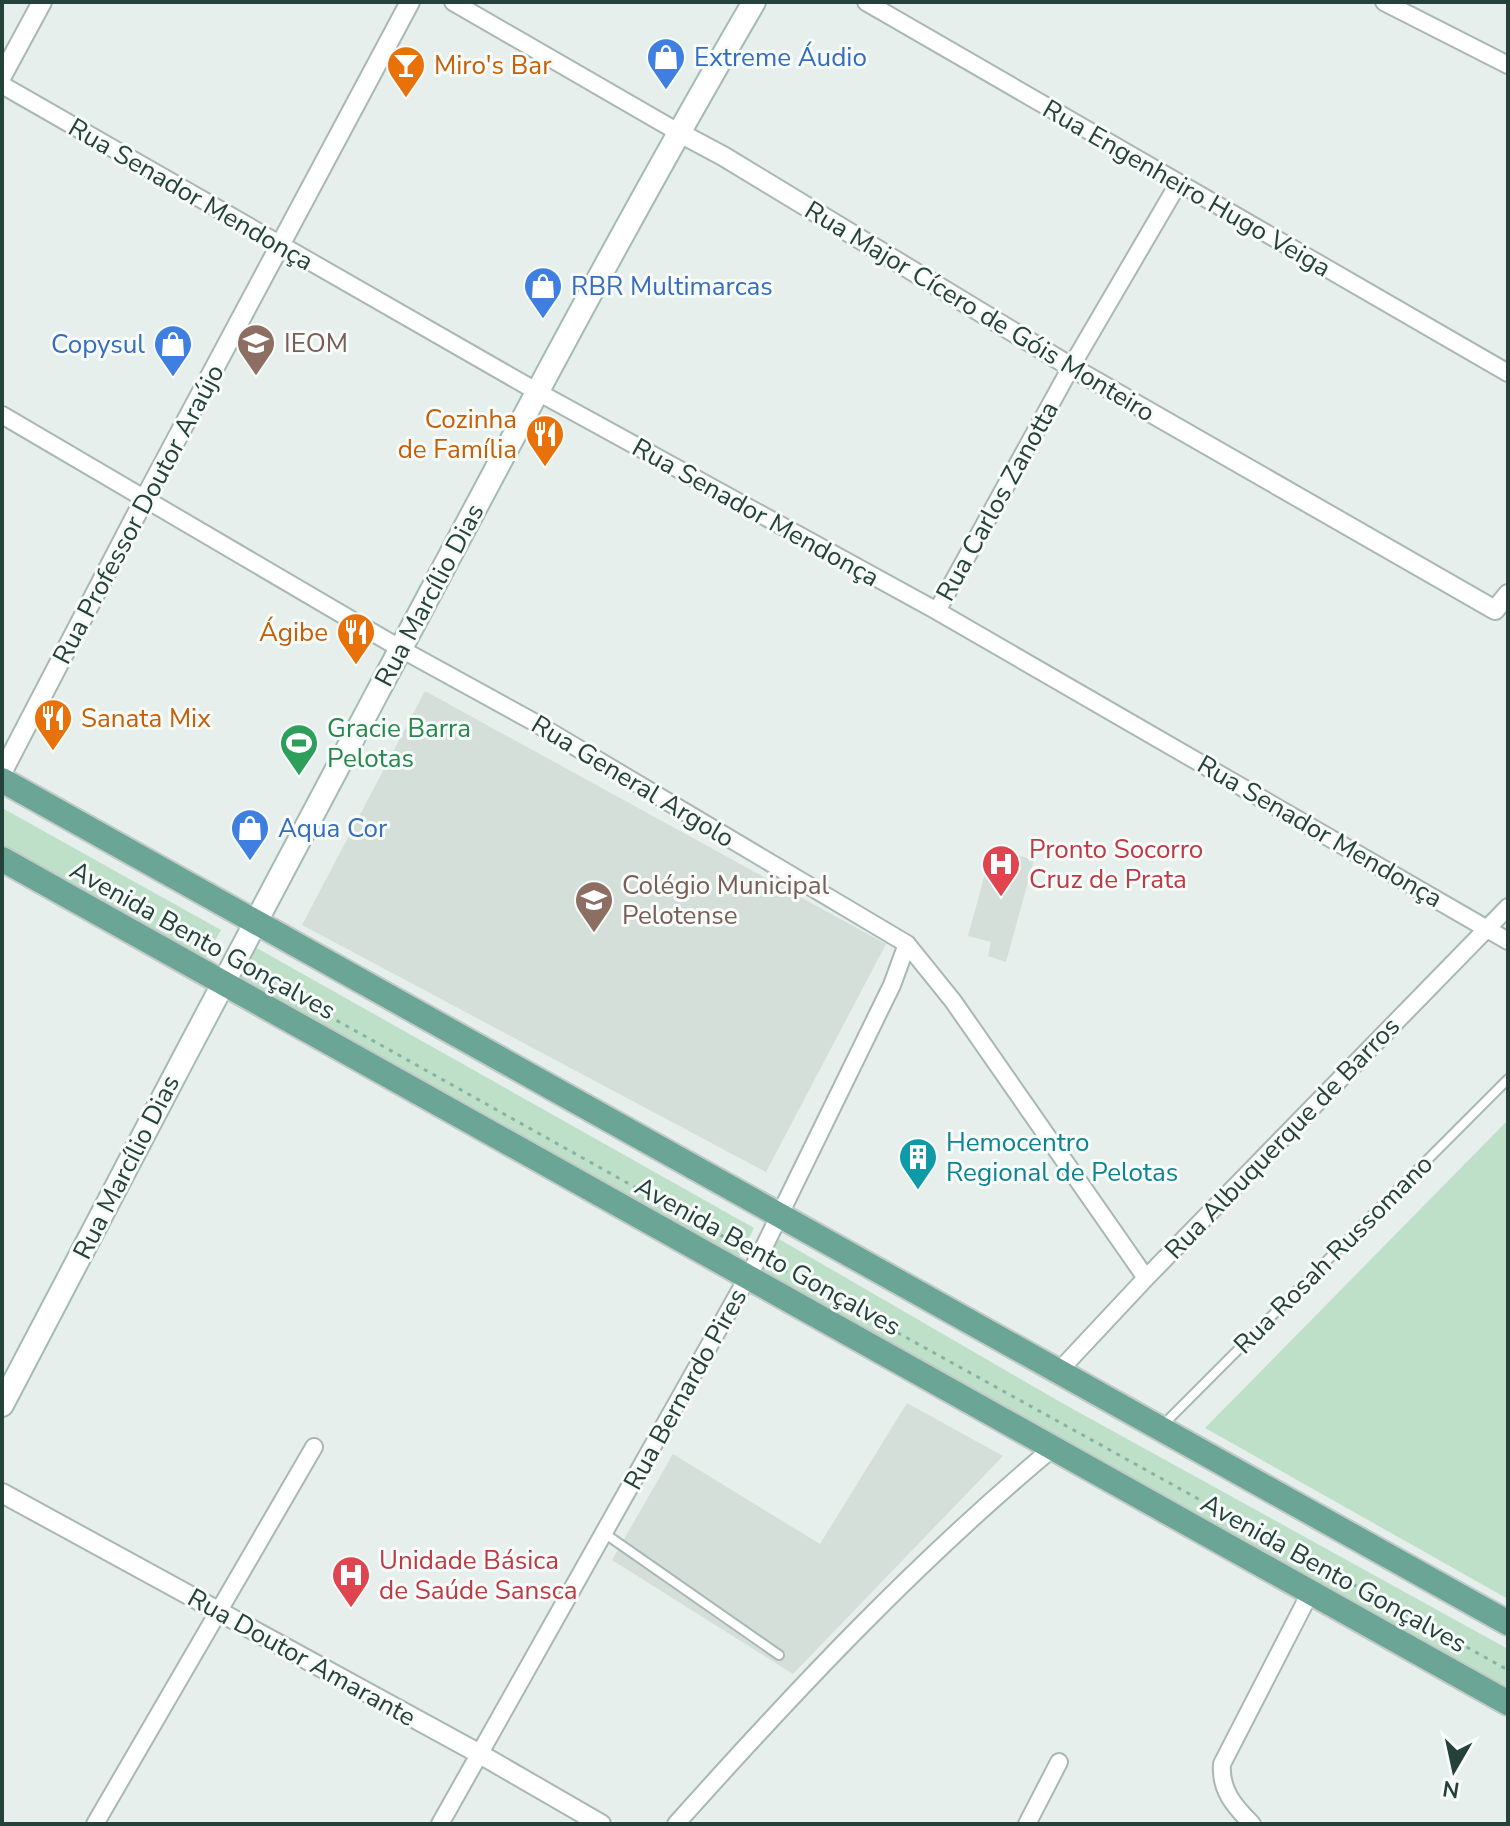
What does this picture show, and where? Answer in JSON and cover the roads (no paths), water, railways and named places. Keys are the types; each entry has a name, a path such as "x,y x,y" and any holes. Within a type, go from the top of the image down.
{"main road":[{"name":"Rua Marcílio Dias","path":"2,1405 536,391 678,132 754,2"},
{"name":"Avenida Bento Gonçalves","path":"2,780 1508,1623"},
{"name":"Avenida Bento Gonçalves","path":"2,859 221,984 753,1267 1054,1447 1508,1703"}],"street":[{"path":"2,76 42,2"},
{"name":"Rua Professor Doutor Araújo","path":"2,773 410,2"},
{"name":"Rua Major Cícero de Góis Monteiro","path":"453,2 723,156 1071,367 1502,615"},
{"name":"Rua Engenheiro Hugo Veiga","path":"866,2 1508,373"},
{"path":"1384,2 1508,65"},
{"name":"Rua Senador Mendonça","path":"2,85 536,391 937,611 1508,941"},
{"name":"Rua Carlos Zanotta","path":"937,611 1071,367 1178,184"},
{"name":"Rua General Argolo","path":"2,415 401,649 532,721 907,944 953,1001 1146,1278"},
{"path":"1502,615 1508,594"},
{"name":"Rua Albuquerque de Barros","path":"1058,1372 1508,907"},
{"name":"Rua Bernardo Pires","path":"440,1824 753,1267 892,985 907,944"},
{"path":"95,1824 314,1447"},
{"path":"676,1824 876,1608 988,1502 1054,1447"},
{"name":"Rua Doutor Amarante","path":"2,1493 478,1753 601,1824"},
{"path":"1252,1824 1220,1782 1222,1764 1311,1591"},
{"path":"1027,1824 1059,1762"}],"lane":[{"name":"Rua Rosah Russomano","path":"1158,1429 1508,1079"},
{"path":"604,1533 779,1655"}],"place":[{"name":"Extreme Áudio","path":"666,91"},
{"name":"Miro's Bar","path":"406,99"},
{"name":"RBR Multimarcas","path":"543,320"},
{"name":"IEOM","path":"256,377"},
{"name":"Copysul","path":"173,378"},
{"name":"Cozinha de Família","path":"545,468"},
{"name":"Ágibe","path":"356,666"},
{"name":"Sanata Mix","path":"53,752"},
{"name":"Gracie Barra Pelotas","path":"299,777"},
{"name":"Aqua Cor","path":"250,862"},
{"name":"Pronto Socorro Cruz de Prata","path":"1001,898"},
{"name":"Colégio Municipal Pelotense","path":"594,934"},
{"name":"Hemocentro Regional de Pelotas","path":"918,1191"},
{"name":"Unidade Básica de Saúde Sansca","path":"351,1609"}]}
